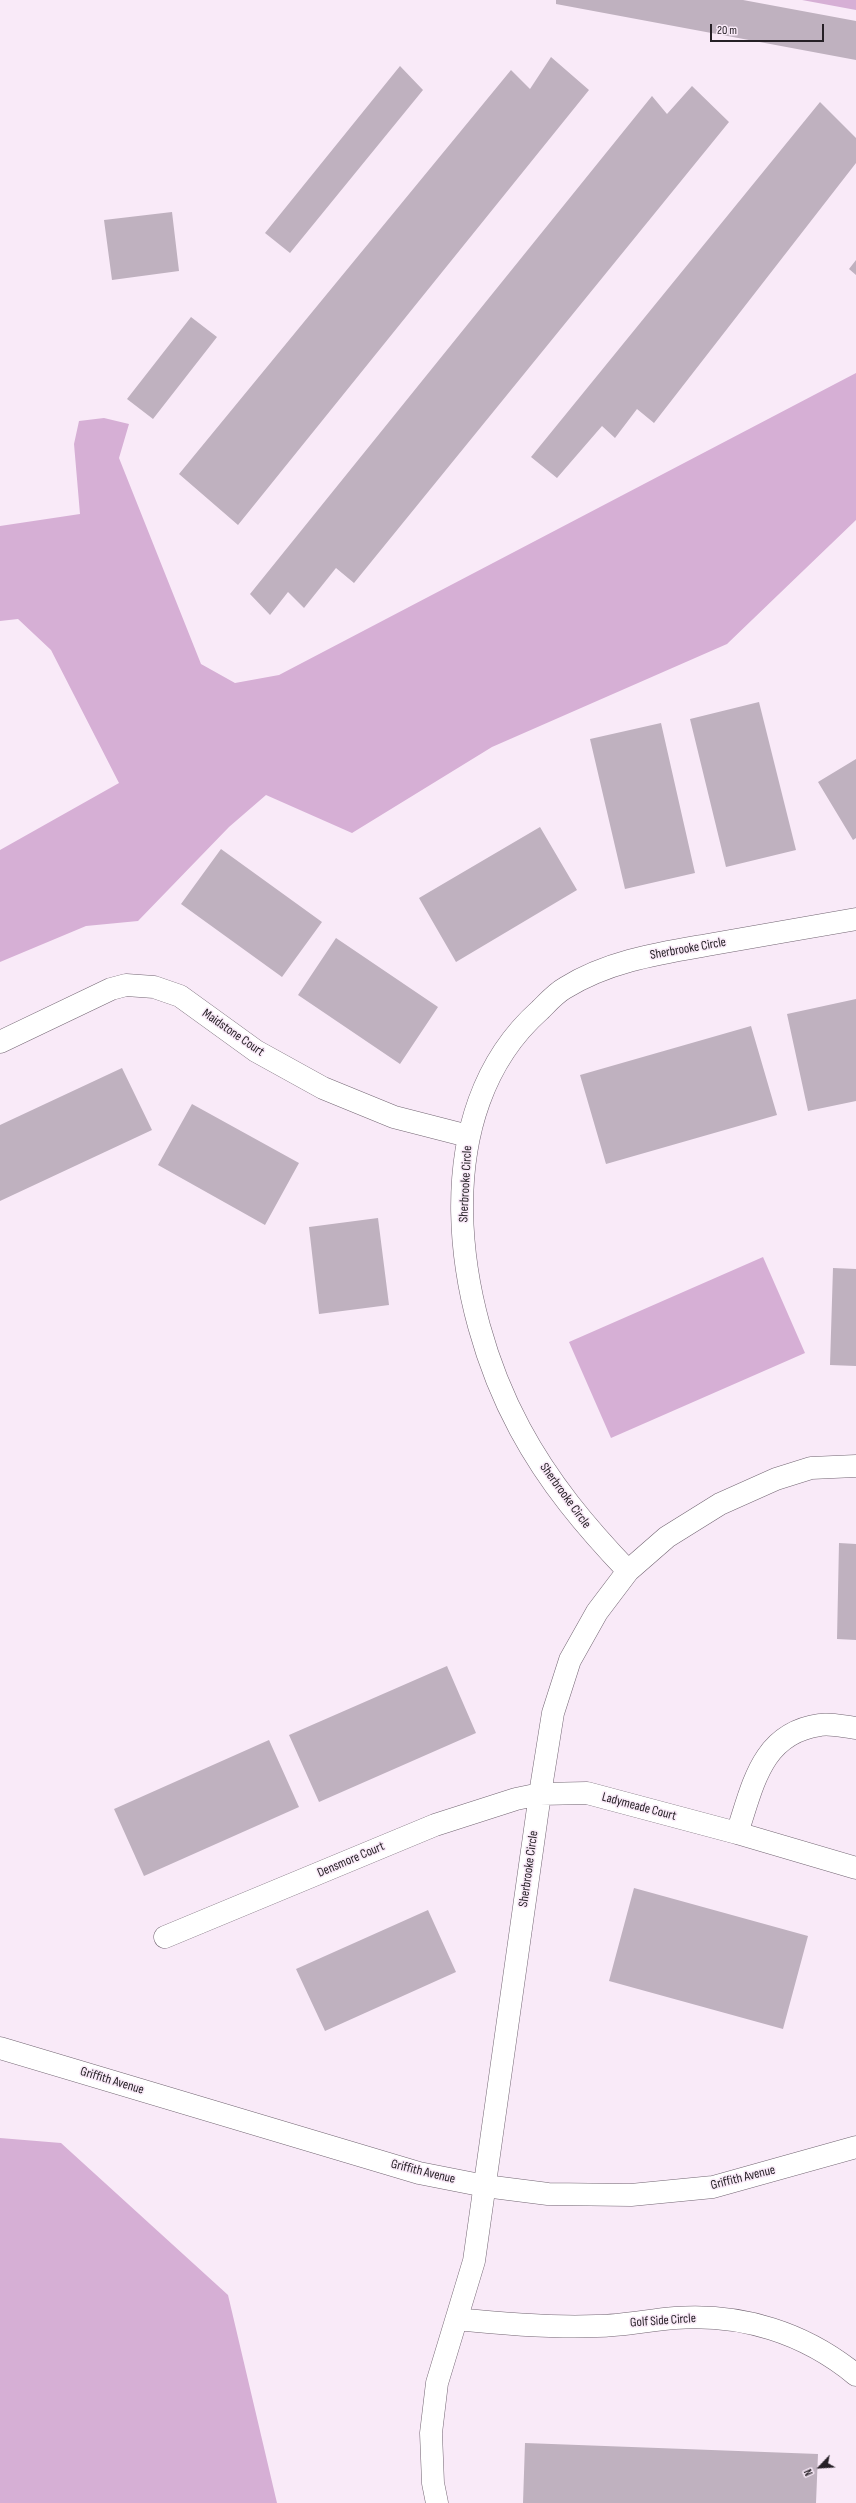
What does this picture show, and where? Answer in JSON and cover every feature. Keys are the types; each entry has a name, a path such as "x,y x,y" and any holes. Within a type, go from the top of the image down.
{"street":[{"name":"Sherbrooke Circle","path":"628,1571 590,1531 555,1488 519,1428 491,1366 472,1303 464,1239 463,1187 468,1136 480,1095 500,1055 522,1025 563,989 589,974 642,957 856,919"},
{"name":"Maidstone Court","path":"0,1042 110,989 126,985 154,987 180,996 256,1051 323,1088 394,1117 468,1136"},
{"name":"Sherbrooke Circle","path":"485,2186 540,1794 553,1713 570,1660 596,1612 628,1571 667,1537 720,1504 776,1479 811,1468 856,1466"},
{"path":"737,1833 757,1772 774,1745 795,1731 821,1724 856,1728"},
{"name":"Ladymeade Court","path":"540,1794 587,1793 737,1833 856,1868"},
{"name":"Densmore Court","path":"165,1937 435,1825 516,1799 540,1794"},
{"name":"Griffith Avenue","path":"0,2048 418,2173 485,2186 548,2194 631,2195 713,2187 856,2147"},
{"path":"436,2503 433,2483 431,2433 437,2383 474,2260 485,2186"},
{"name":"Golf Side Circle","path":"457,2319 520,2326 598,2326 676,2318 713,2317 760,2325 796,2337 836,2359 856,2375"}],"shaded area":[{"path":"802,0 856,0 856,10"},
{"path":"856,373 856,520 727,644 492,747 352,833 266,795 229,827 138,921 86,926 0,962 0,850 119,783 51,650 18,619 0,621 0,526 80,514 74,444 79,421 104,418 129,424 119,458 201,664 235,683 279,675"},
{"path":"763,1257 805,1353 611,1438 569,1342"},
{"path":"0,2138 61,2143 228,2295 277,2503 0,2503"}],"building":[{"path":"556,0 743,0 856,21 856,60 556,4"},
{"path":"551,57 589,90 238,525 179,474 511,70 530,89"},
{"path":"400,66 423,90 290,253 265,233"},
{"path":"692,86 729,122 354,583 336,568 304,608 288,592 270,615 250,594 652,96 667,114"},
{"path":"820,102 856,138 856,163 654,423 637,409 615,438 602,426 557,478 531,457"},
{"path":"172,212 179,271 112,280 104,220"},
{"path":"856,260 856,275 849,269"},
{"path":"191,317 217,337 153,419 127,399"},
{"path":"759,702 796,850 726,867 690,719"},
{"path":"661,723 695,873 625,889 590,739"},
{"path":"856,759 856,838 853,840 818,782"},
{"path":"540,827 577,890 456,962 419,898"},
{"path":"221,849 322,922 282,977 181,904"},
{"path":"336,938 438,1007 400,1064 298,995"},
{"path":"856,999 856,1101 808,1111 787,1014"},
{"path":"751,1026 777,1115 606,1164 580,1075"},
{"path":"122,1068 152,1130 0,1201 0,1125"},
{"path":"192,1104 299,1163 265,1225 158,1165"},
{"path":"378,1218 389,1305 319,1314 309,1227"},
{"path":"833,1268 856,1269 856,1366 830,1365"},
{"path":"839,1543 856,1544 856,1640 837,1639"},
{"path":"447,1666 476,1733 319,1802 289,1735"},
{"path":"269,1740 299,1807 144,1876 114,1809"},
{"path":"634,1888 808,1936 783,2029 609,1981"},
{"path":"428,1910 456,1972 325,2031 296,1969"},
{"path":"525,2443 818,2454 816,2503 523,2503"}]}
